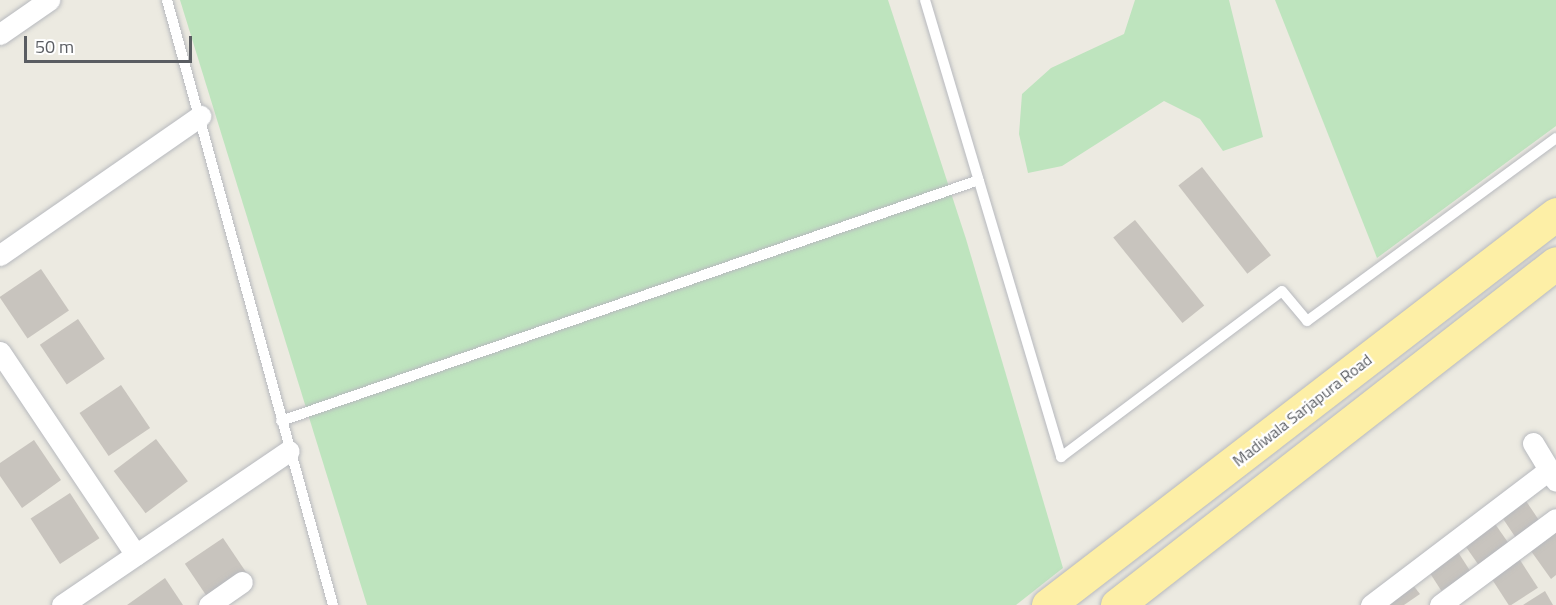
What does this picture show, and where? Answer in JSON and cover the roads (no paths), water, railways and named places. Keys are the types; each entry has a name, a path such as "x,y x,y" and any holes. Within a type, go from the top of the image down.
{"main road":[{"name":"Madiwala Sarjapura Road","path":"1048,605 1556,214"},
{"path":"1117,605 1556,263"}],"street":[{"path":"0,34 49,0"},
{"path":"0,255 200,116"},
{"path":"0,352 136,555"},
{"path":"1371,605 1553,476 1533,443"},
{"path":"62,605 289,451"},
{"path":"1452,601 1556,519"},
{"path":"209,605 242,582"}],"lane":[{"path":"167,0 333,605"},
{"path":"925,0 1061,457 1282,291 1307,321 1556,138"},
{"path":"281,421 979,180"}]}
